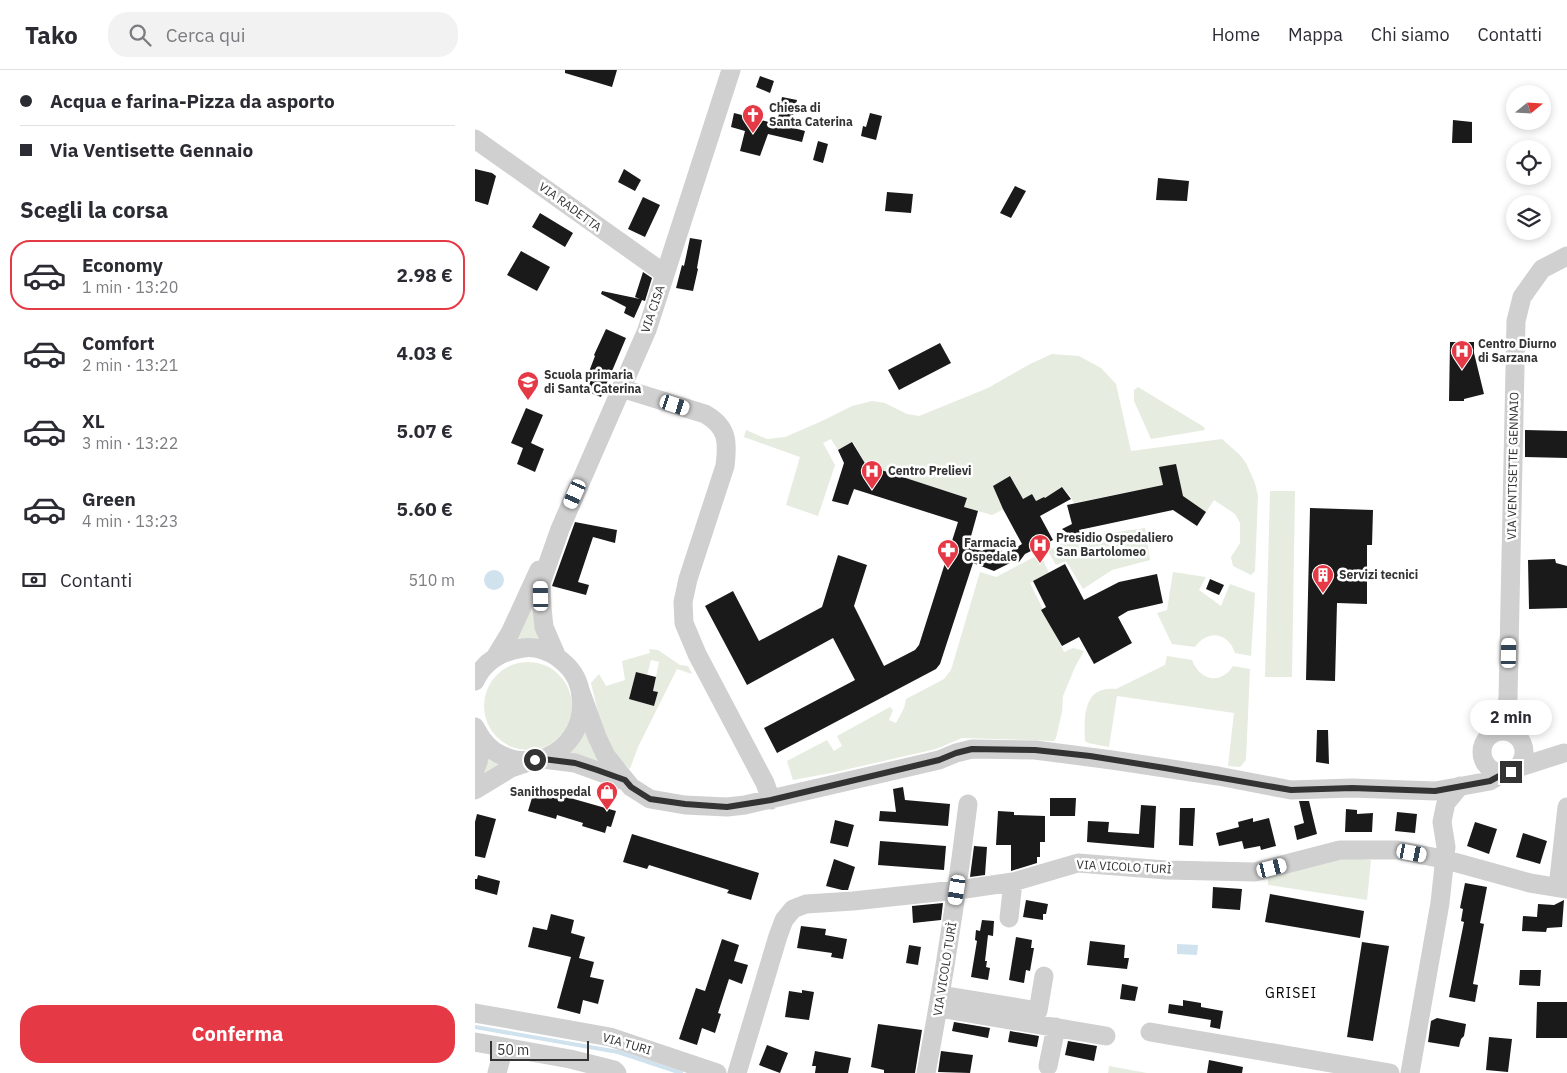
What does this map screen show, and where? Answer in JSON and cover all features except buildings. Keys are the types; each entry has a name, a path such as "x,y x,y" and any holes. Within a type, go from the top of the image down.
{"street":[{"name":"VIA CISA","path":"496,656 510,633 555,540 647,330 731,70"},
{"name":"VIA RADETTA","path":"475,139 665,274"},
{"name":"VIA VENTISETTE GENNAIO","path":"1514,738 1508,698 1516,320 1523,297 1542,269 1567,256"},
{"path":"621,388 705,414 716,420 723,431 727,448 725,466 688,579 683,602 684,623 697,654 765,783 771,800"},
{"name":"VIA CISA","path":"555,540 541,583 541,608 545,627 557,657"},
{"path":"476,678 486,664 496,656 511,650 527,648 543,650 557,657 575,677 597,737 607,756 631,787 650,799 727,807 771,800 939,760 972,749 1035,750 1082,755 1218,776 1291,790 1352,788 1427,791 1490,781 1510,771 1565,752"},
{"path":"475,790 511,768 558,751 571,739 579,724 582,707 581,690"},
{"path":"478,733 493,750 508,758 525,761 539,759 575,763 625,780"},
{"path":"475,770 478,762 478,733"},
{"path":"1514,738 1523,759 1510,771 1496,772 1490,769 1483,758 1484,745 1491,735 1514,738 1541,751 1565,752"},
{"path":"1442,822 1446,803 1455,787 1483,758"},
{"path":"1410,1073 1440,903 1445,847 1442,822 1427,791"},
{"name":"VIA VICOLO TURÌ","path":"926,1073 940,1001 968,804"},
{"path":"1563,888 1567,807"},
{"name":"VIA VICOLO TURÌ","path":"737,1073 784,920 793,909 806,904 957,890 1013,882 1078,862 1166,870 1255,872 1340,850 1397,850 1443,859 1530,883 1563,888"},
{"path":"1009,918 1013,882"},
{"path":"940,1001 1038,1011 1045,976"},
{"path":"940,1001 1056,1027 1106,1036"},
{"name":"VIA TURI","path":"475,1013 610,1038 717,1073"},
{"path":"1048,1066 1056,1027"},
{"path":"1150,1032 1390,1073"},
{"path":"475,1042 570,1059 616,1072"},
{"path":"497,1073 504,1047"}],"shaded area":[{"path":"1052,354 1079,356 1101,368 1116,384 1131,451 1222,439 1240,455 1246,463 1255,483 1258,496 1255,571 1251,575 1233,566 1231,557 1240,543 1240,523 1235,514 1214,500 1206,512 1163,485 1074,503 1062,487 1048,504 1044,497 1036,501 1032,494 1023,499 1010,476 993,486 1004,509 992,515 964,507 966,498 866,465 853,442 838,450 831,439 823,443 835,465 818,516 786,505 800,457 744,437 746,430 767,439 785,437 852,406 872,401 885,403 907,414 919,416 988,388"},
{"path":"1138,387 1204,427 1205,430 1151,439 1134,401 1134,390"},
{"path":"1270,491 1295,491 1292,677 1265,677"},
{"path":"1145,528 1150,560 1112,570 1083,589 1066,561 1056,565 1048,551 1069,539"},
{"path":"1040,554 1049,573 1030,583 1064,652 1073,648 1084,651 1063,696 1062,712 1054,741 962,738 936,749 793,780 787,761 827,740 834,751 842,746 837,736 890,707 893,710 889,720 896,723 904,708 906,699 944,679 951,670 980,572 996,577"},
{"path":"1173,572 1206,577 1199,590 1221,606 1230,584 1255,593 1251,656 1235,653 1228,641 1217,635 1206,637 1195,647 1172,644 1157,613 1167,610"},
{"path":"536,585 549,645 511,640"},
{"path":"649,649 658,650 680,665 688,666 692,674 677,669 638,747 630,769 613,753 603,733 591,683 599,674 606,686 625,680 622,661 650,653","holes":["651,660 659,662 653,691 658,692 654,706 629,699 636,672 647,675"]},
{"path":"1167,656 1192,660 1200,672 1211,678 1223,676 1233,666 1250,669 1246,760 1240,767 1228,766 1234,713 1117,696 1109,747 1085,741 1086,713 1091,697 1105,689 1116,689 1165,665"},
{"path":"528,662 545,666 559,675 568,689 572,706 568,723 559,737 545,746 528,750 511,746 497,737 488,723 484,706 488,689 497,675 511,666"},
{"path":"588,725 614,773 565,755 579,742"},
{"path":"488,754 505,765 475,783"},
{"path":"1344,857 1371,860 1367,900 1268,885 1268,878"},
{"path":"1109,1066 1147,1073 1108,1073"}],"water":[{"path":"494,570 501,573 504,580 501,587 494,590 487,587 484,580 487,573"},
{"path":"1177,944 1198,945 1197,955 1177,954"}],"waterway":[{"path":"475,1027 618,1052 681,1073"}],"place":[{"name":"Chiesa di Santa Caterina","path":"753,134"},
{"name":"Centro Diurno di Sarzana","path":"1462,370"},
{"name":"Scuola primaria di Santa Caterina","path":"528,401"},
{"name":"Centro Prelievi","path":"872,490"},
{"name":"Presidio Ospedaliero San Bartolomeo","path":"1040,564"},
{"name":"Farmacia Ospedale","path":"948,569"},
{"name":"Servizi tecnici","path":"1323,594"},
{"name":"Sanithospedal","path":"607,811"}],"district":[{"name":"GRISEI","path":"1291,993"}],"route":[{"path":"535,760 543,759 575,763 597,770 625,780 631,787 650,799 727,807 790,796 939,760 972,749 1035,750 1074,754 1218,776 1291,790 1352,788 1435,791 1490,781 1511,772"}]}
